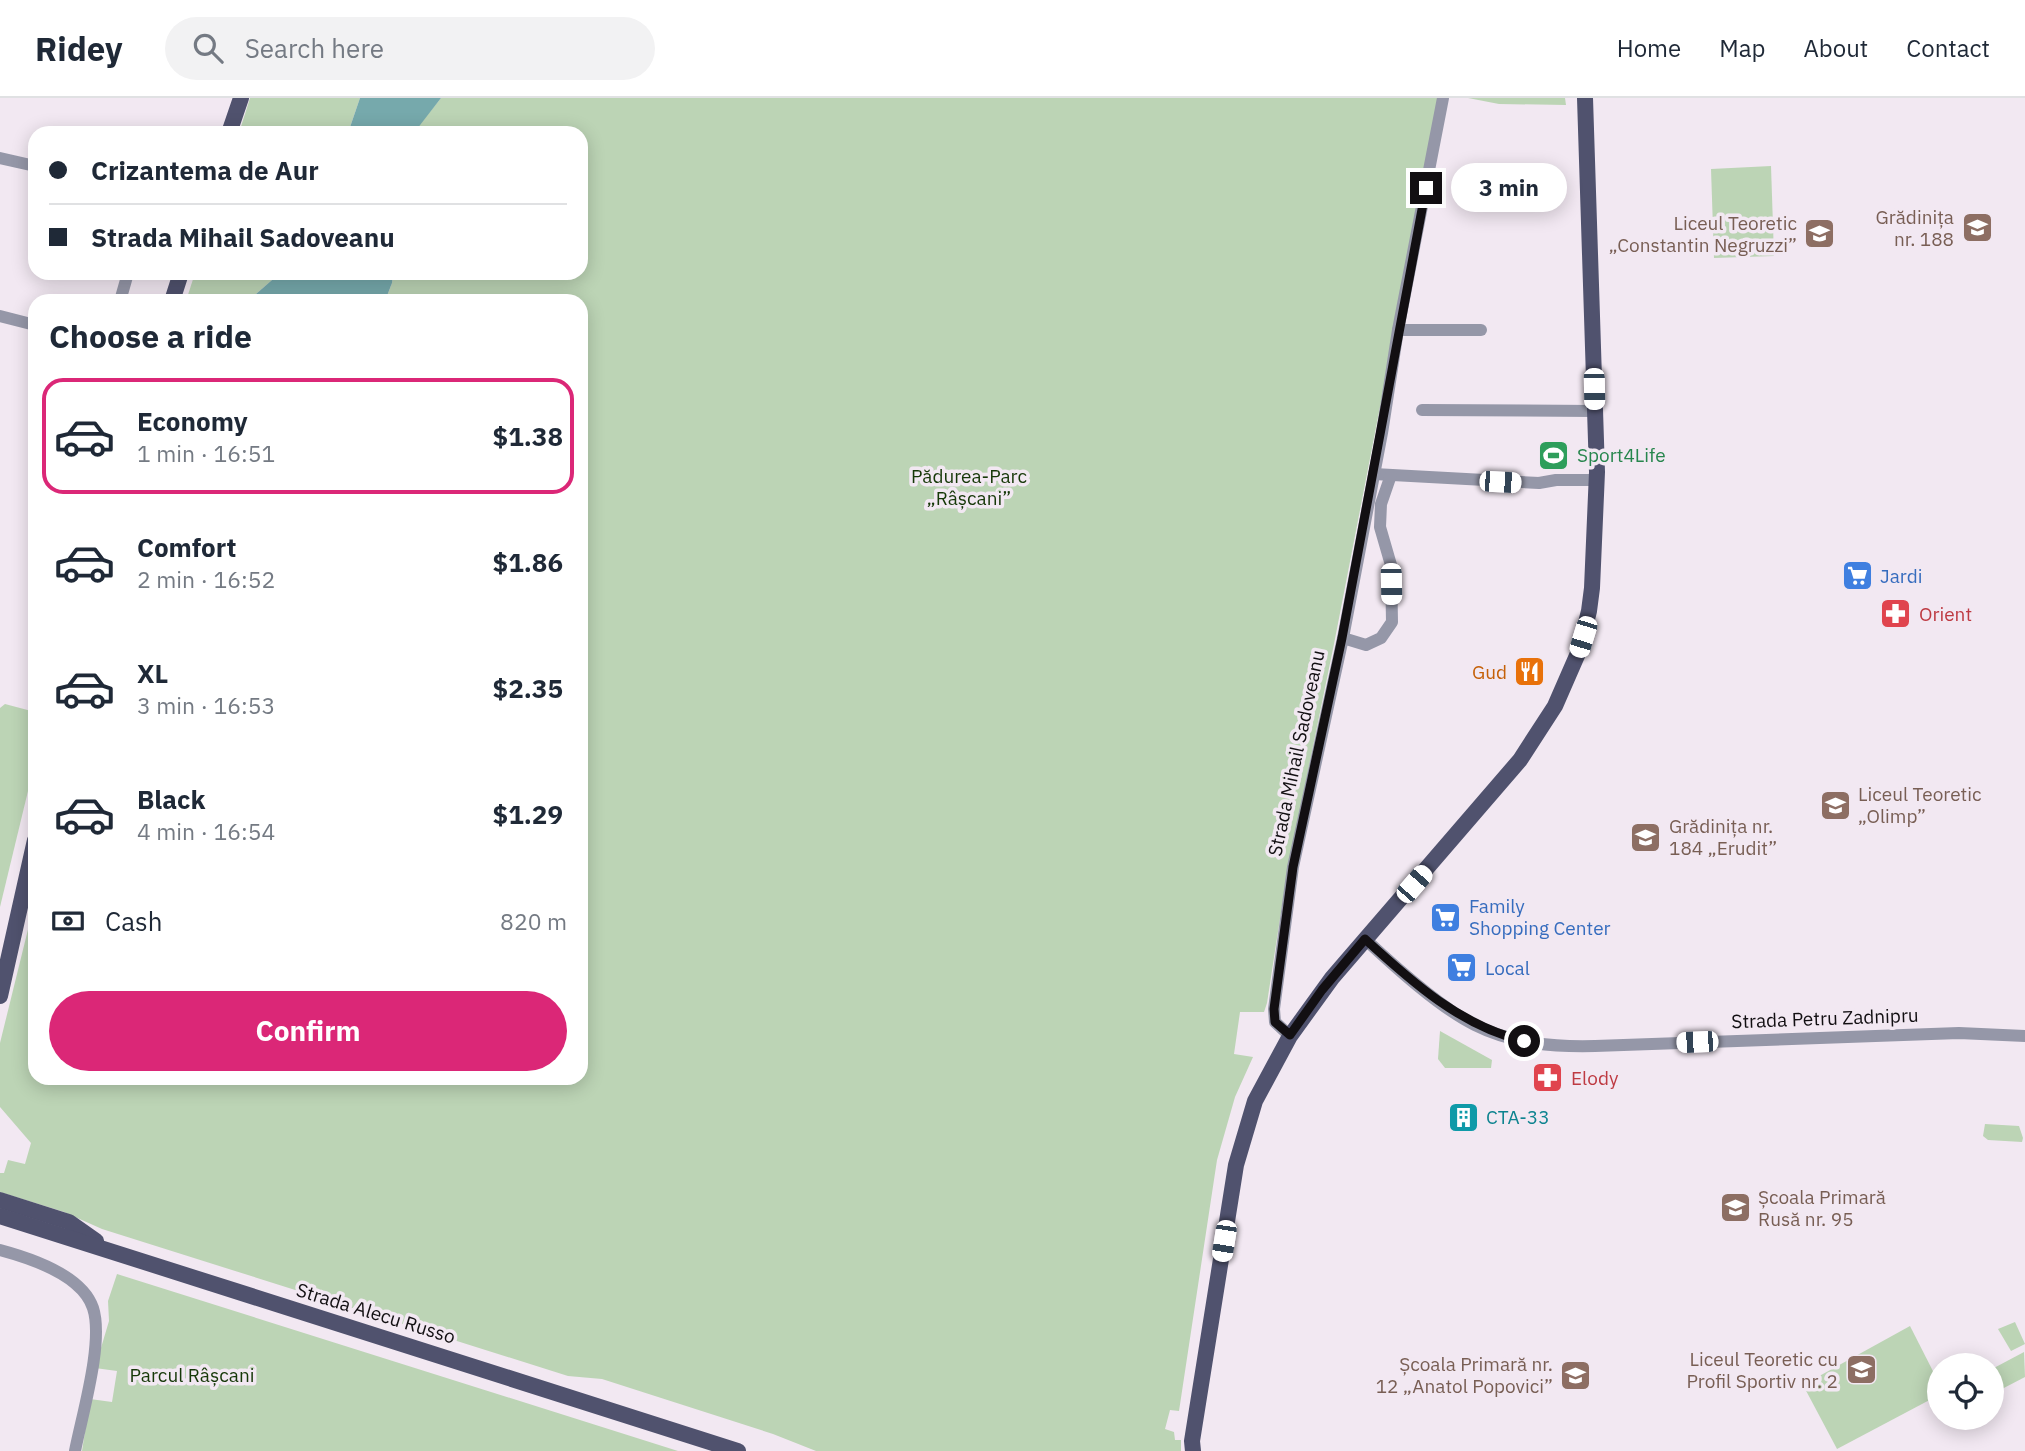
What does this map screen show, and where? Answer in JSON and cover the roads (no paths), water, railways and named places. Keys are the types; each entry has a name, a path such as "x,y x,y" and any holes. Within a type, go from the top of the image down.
{"main road":[{"path":"231,126 241,98"},
{"path":"1193,1451 1192,1441 1240,1144 1255,1101 1290,1035 1332,978 1520,760 1555,706 1579,651 1592,589 1596,480 1586,98"},
{"path":"0,996 28,871"},
{"path":"0,1200 69,1222 109,1250"},
{"name":"Strada Alecu Russo","path":"0,1216 738,1451"}],"street":[{"name":"Strada Mihail Sadoveanu","path":"1290,1035 1275,1022 1274,1009 1293,867 1374,474 1398,330 1443,98"},
{"path":"0,158 28,164"},
{"path":"0,316 28,323"},
{"path":"1398,330 1480,330"},
{"path":"1422,410 1595,411"},
{"path":"1374,474 1539,483 1556,480 1596,480"},
{"path":"1342,638 1366,645 1381,638 1392,622 1391,565 1380,527 1381,504 1391,475"},
{"name":"Strada Petru Zadnipru","path":"1365,939 1462,1018 1494,1033 1540,1044 1595,1046 1959,1033 2025,1036"},
{"path":"0,1250 32,1259 54,1269 80,1289 93,1309 95,1348 75,1451"}],"water":[{"path":"360,98 441,98 419,126 350,126"},
{"path":"272,280 392,280 388,294 256,294"}],"place":[{"name":"Grădinița nr. 188","path":"1977,228"},
{"name":"Liceul Teoretic „Constantin Negruzzi”","path":"1820,234"},
{"name":"Sport4Life","path":"1554,455"},
{"name":"Jardi","path":"1857,576"},
{"name":"Orient","path":"1896,614"},
{"name":"Gud","path":"1530,672"},
{"name":"Liceul Teoretic „Olimp”","path":"1835,805"},
{"name":"Grădinița nr. 184 „Erudit”","path":"1646,837"},
{"name":"Family Shopping Center","path":"1446,917"},
{"name":"Local","path":"1462,968"},
{"name":"Elody","path":"1548,1078"},
{"name":"CTA-33","path":"1463,1117"},
{"name":"Școala Primară Rusă nr. 95","path":"1735,1208"},
{"name":"Liceul Teoretic cu Profil Sportiv nr. 2","path":"1861,1370"},
{"name":"Școala Primară nr. 12 „Anatol Popovici”","path":"1576,1375"}],"park label":[{"name":"Pădurea-Parc „Râșcani”","path":"969,487"},
{"name":"Parcul Râșcani","path":"192,1375"}]}
